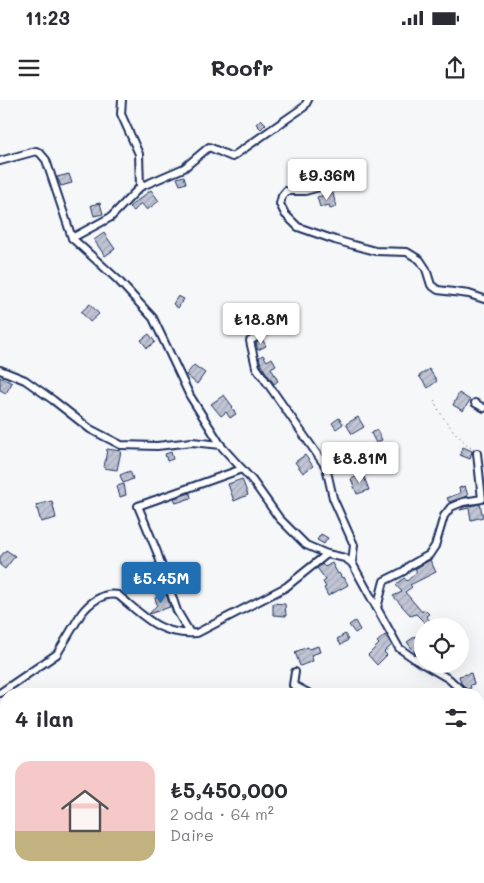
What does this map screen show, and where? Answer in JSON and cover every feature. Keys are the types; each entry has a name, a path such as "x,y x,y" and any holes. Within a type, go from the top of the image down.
{"street":[{"path":"122,100 121,114 139,154 140,187"},
{"path":"72,238 111,217 140,187 184,168 209,147 232,156 304,107 308,100"},
{"path":"0,161 36,151 46,160 72,238 118,280 153,318 190,396 220,446 252,480 279,518 306,545 327,554 346,558 352,562 399,648 414,658"},
{"path":"334,183 305,191 286,191 282,196 280,204 284,214 298,227 335,240 375,251 407,252 420,260 426,269 431,285 438,290 469,294 484,299"},
{"path":"287,319 250,341 256,367 326,467 332,498 354,546 352,562"},
{"path":"0,370 25,380 90,429 121,445 157,446 192,442 220,446"},
{"path":"475,403 484,408"},
{"path":"377,608 384,581 429,555 435,546 444,516 451,508 463,502 482,499 477,453"},
{"path":"190,633 177,611 157,552 138,506 242,469"},
{"path":"6,688 57,654 85,608 102,596 118,595 154,624 166,630 184,634 197,633 286,587 327,554"},
{"path":"295,672 293,684 300,688"},
{"path":"439,673 459,688"}],"path":[{"path":"434,400 441,415 456,435 477,453"}],"building":[{"path":"261,119 266,124 261,129 256,124"},
{"path":"69,174 72,183 61,186 57,177"},
{"path":"184,176 186,183 180,185 177,178"},
{"path":"151,190 159,201 147,210 141,203 134,211 129,207"},
{"path":"333,193 336,207 330,209 329,205 320,207 317,197"},
{"path":"100,203 103,214 94,216 91,205"},
{"path":"104,233 115,249 105,256 94,240"},
{"path":"178,296 184,299 178,308 173,304"},
{"path":"90,304 99,314 90,322 81,312"},
{"path":"149,334 155,342 147,348 141,340"},
{"path":"262,339 266,346 258,350 256,343"},
{"path":"263,355 267,361 272,358 276,365 271,368 278,381 274,384 261,365 259,357"},
{"path":"194,365 205,373 197,384 186,375"},
{"path":"429,369 437,381 428,388 419,376"},
{"path":"0,377 12,383 6,393 0,390"},
{"path":"459,393 470,400 463,411 453,405"},
{"path":"224,395 236,414 230,418 226,412 221,416 211,404"},
{"path":"358,417 364,427 352,434 346,424"},
{"path":"339,418 343,424 336,429 332,423"},
{"path":"377,430 382,440 376,443 371,433"},
{"path":"463,447 472,451 470,459 460,455"},
{"path":"107,449 121,451 117,470 104,468"},
{"path":"171,452 173,459 167,461 165,454"},
{"path":"305,455 313,466 303,473 295,462"},
{"path":"130,471 133,479 123,483 120,475"},
{"path":"363,474 369,490 357,494 351,479"},
{"path":"242,479 248,495 234,501 228,484"},
{"path":"124,484 126,495 120,497 117,486"},
{"path":"465,486 468,496 449,502 447,498 460,493 459,488"},
{"path":"190,493 191,498 176,503 174,498"},
{"path":"52,501 56,518 41,522 36,505"},
{"path":"480,504 483,517 471,520 469,508 460,510 464,507"},
{"path":"321,534 328,538 324,544 317,540"},
{"path":"6,550 15,556 5,569 0,565 0,557"},
{"path":"430,560 436,572 410,585 412,587 405,592 422,612 424,609 429,614 426,616 428,618 420,618 416,614 411,616 393,596 402,592 396,585 404,578 407,581 417,572 415,569"},
{"path":"156,563 160,578 150,582 147,573 152,571 150,565"},
{"path":"332,563 338,574 342,578 344,577 348,585 328,596 323,582 326,580 317,568 322,564 325,567"},
{"path":"166,594 170,607 149,614 157,605 155,598"},
{"path":"273,603 285,604 286,616 273,615"},
{"path":"355,621 360,630 355,633 349,625"},
{"path":"345,634 348,640 341,645 337,639"},
{"path":"385,635 392,645 384,652 387,655 377,665 368,655 379,644 377,642"},
{"path":"414,637 414,651 407,642"},
{"path":"318,646 320,652 311,655 313,661 300,666 295,652 308,647 309,649"},
{"path":"471,673 474,684 470,685 471,688 466,688 461,683 459,676"}]}
